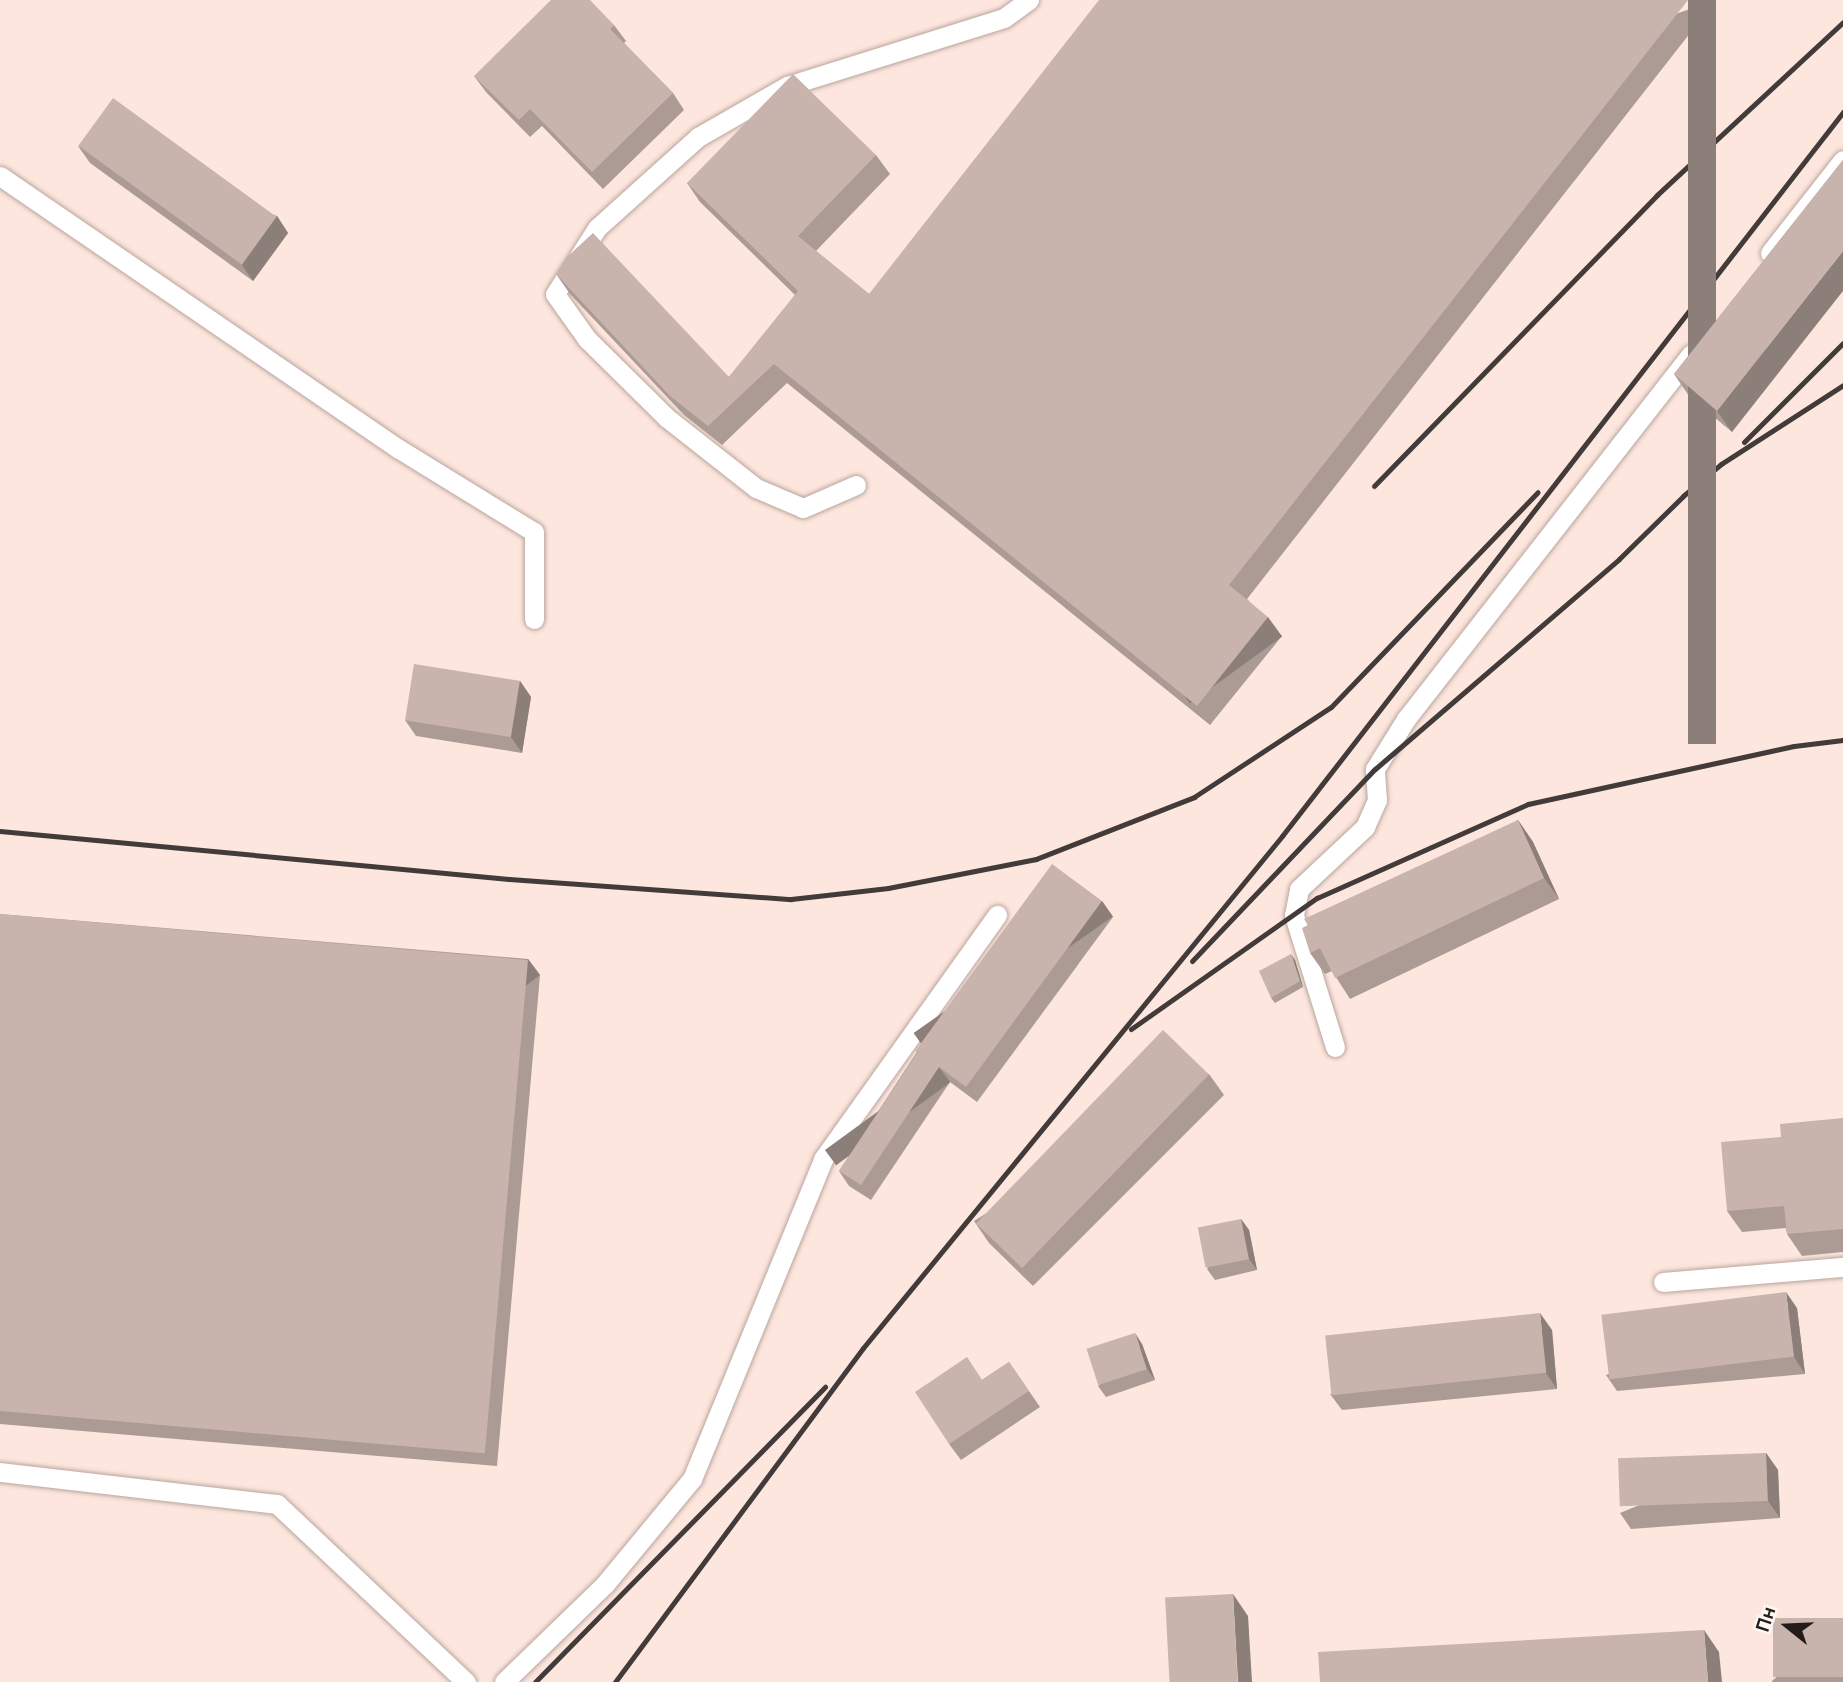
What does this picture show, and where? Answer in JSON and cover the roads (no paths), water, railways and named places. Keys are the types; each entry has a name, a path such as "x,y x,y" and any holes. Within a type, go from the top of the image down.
{"lane":[{"path":"856,485 803,508 755,488 667,418 587,339 555,294 597,228 698,137 787,86 1004,18 1029,0"},
{"path":"1757,270 1843,160"},
{"path":"0,176 399,449 534,532 534,619"},
{"path":"1335,1047 1294,915 1299,889 1365,827 1377,800 1375,769 1406,719 1706,335"},
{"path":"504,1682 605,1584 692,1479 823,1159 997,915"},
{"path":"1663,1282 1843,1267"},
{"path":"0,1472 277,1504 466,1682"}],"railway":[{"path":"1374,486 1657,195 1843,22"},
{"path":"615,1682 863,1348 1282,836 1843,112"},
{"path":"1744,442 1843,343"},
{"path":"1192,961 1375,769 1619,559 1683,496 1721,464 1843,385"},
{"path":"0,831 509,879 791,899 888,888 1036,859 1194,797 1331,707 1538,492"},
{"path":"1131,1029 1317,898 1528,804 1794,746 1843,740"},
{"path":"535,1682 825,1387"}]}
